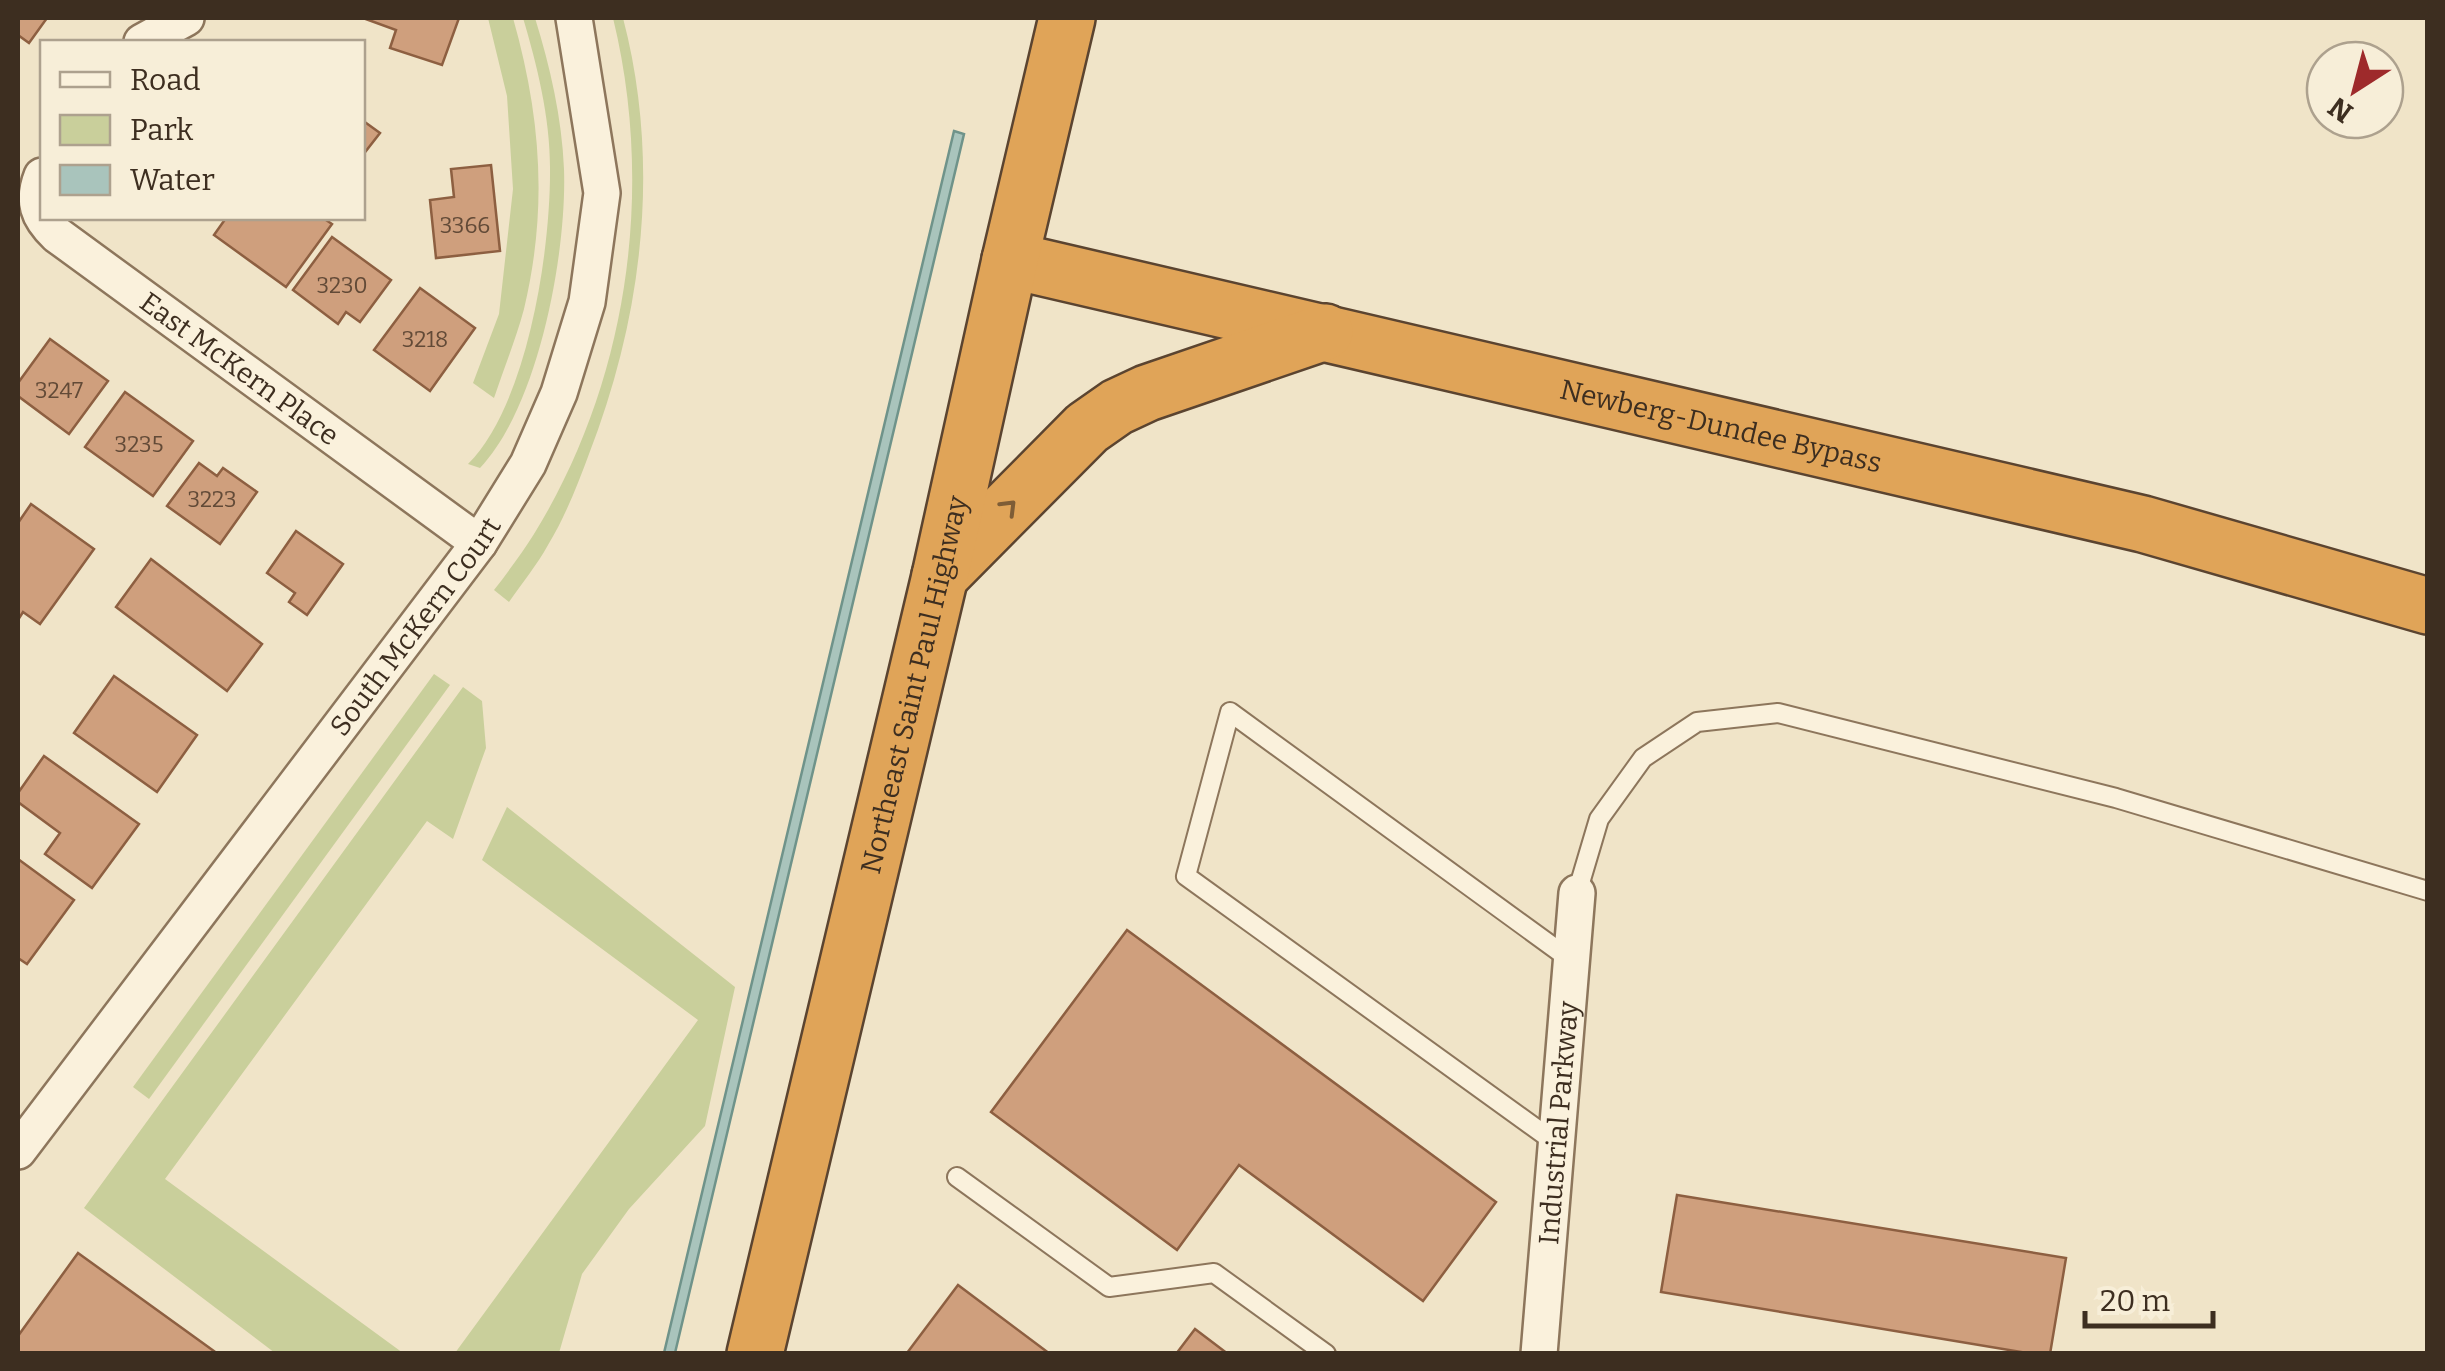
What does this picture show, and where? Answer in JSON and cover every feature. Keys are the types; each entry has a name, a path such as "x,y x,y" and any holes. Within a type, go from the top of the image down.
{"highway":[{"name":"Northeast Saint Paul Highway","path":"755,1354 940,576 1067,18"},
{"name":"Newberg-Dundee Bypass","path":"1010,260 2143,524 2428,606"},
{"path":"940,576 1087,428 1117,408 1147,393 1325,332"}],"street":[{"path":"146,40 186,18"},
{"name":"South McKern Court","path":"18,1150 479,543 528,464 559,393 586,302 602,193 574,18"},
{"name":"East McKern Place","path":"40,181 36,192 40,214"},
{"name":"East McKern Place","path":"42,220 56,235 479,543"},
{"name":"Industrial Parkway","path":"1539,1354 1577,893"}],"lane":[{"path":"1556,1143 1186,876 1230,712 1571,960"},
{"path":"1577,893 1599,819 1643,758 1698,722 1778,714 2116,798 2428,892"},
{"path":"957,1177 1108,1286 1214,1273 1326,1354"}],"green space":[{"path":"488,18 513,18 530,91 538,163 532,272 521,320 494,398 473,383 499,314 513,189 507,96"},
{"path":"523,18 535,18 550,73 563,150 564,203 554,284 533,368 501,441 480,468 468,464 489,437 521,365 546,240 548,129"},
{"path":"613,18 623,18 641,128 643,183 634,293 608,401 576,489 544,552 509,602 494,590 534,534 566,475 592,413 611,349 624,284 632,150 626,83"},
{"path":"434,674 450,685 149,1099 133,1087"},
{"path":"463,687 482,701 486,748 453,839 427,821 165,1179 403,1353 275,1353 84,1208"},
{"path":"507,807 735,987 705,1126 629,1209 582,1274 559,1353 455,1353 698,1020 482,860"}],"water":[{"path":"954,131 964,134 675,1353 664,1353"}],"building":[{"path":"18,18 47,18 29,43 18,35"},
{"path":"363,18 459,18 442,65 390,48 396,30"},
{"path":"365,122 380,133 365,152"},
{"path":"491,165 500,251 436,258 430,200 454,197 451,169"},
{"path":"225,220 326,220 332,224 286,287 214,235"},
{"path":"332,237 391,280 360,322 346,312 338,324 293,290"},
{"path":"420,288 475,328 430,391 374,350"},
{"path":"50,339 108,381 69,434 18,396 18,383"},
{"path":"125,392 193,441 153,496 85,447"},
{"path":"199,463 217,476 223,468 257,492 220,544 167,506"},
{"path":"31,504 94,549 40,624 23,612 18,620 18,523"},
{"path":"296,531 343,564 307,615 289,602 295,593 267,573"},
{"path":"151,559 262,644 227,691 116,607"},
{"path":"114,676 197,735 157,792 74,733"},
{"path":"44,756 139,824 92,888 45,854 60,833 18,802 18,793"},
{"path":"18,859 74,900 27,964 18,958"},
{"path":"1127,930 1496,1202 1423,1301 1239,1165 1177,1250 991,1112"},
{"path":"1677,1195 2066,1258 2050,1354 1661,1292"},
{"path":"78,1253 218,1354 18,1354 18,1336"},
{"path":"958,1285 1050,1354 907,1353"},
{"path":"1195,1329 1228,1354 1176,1354"}]}
